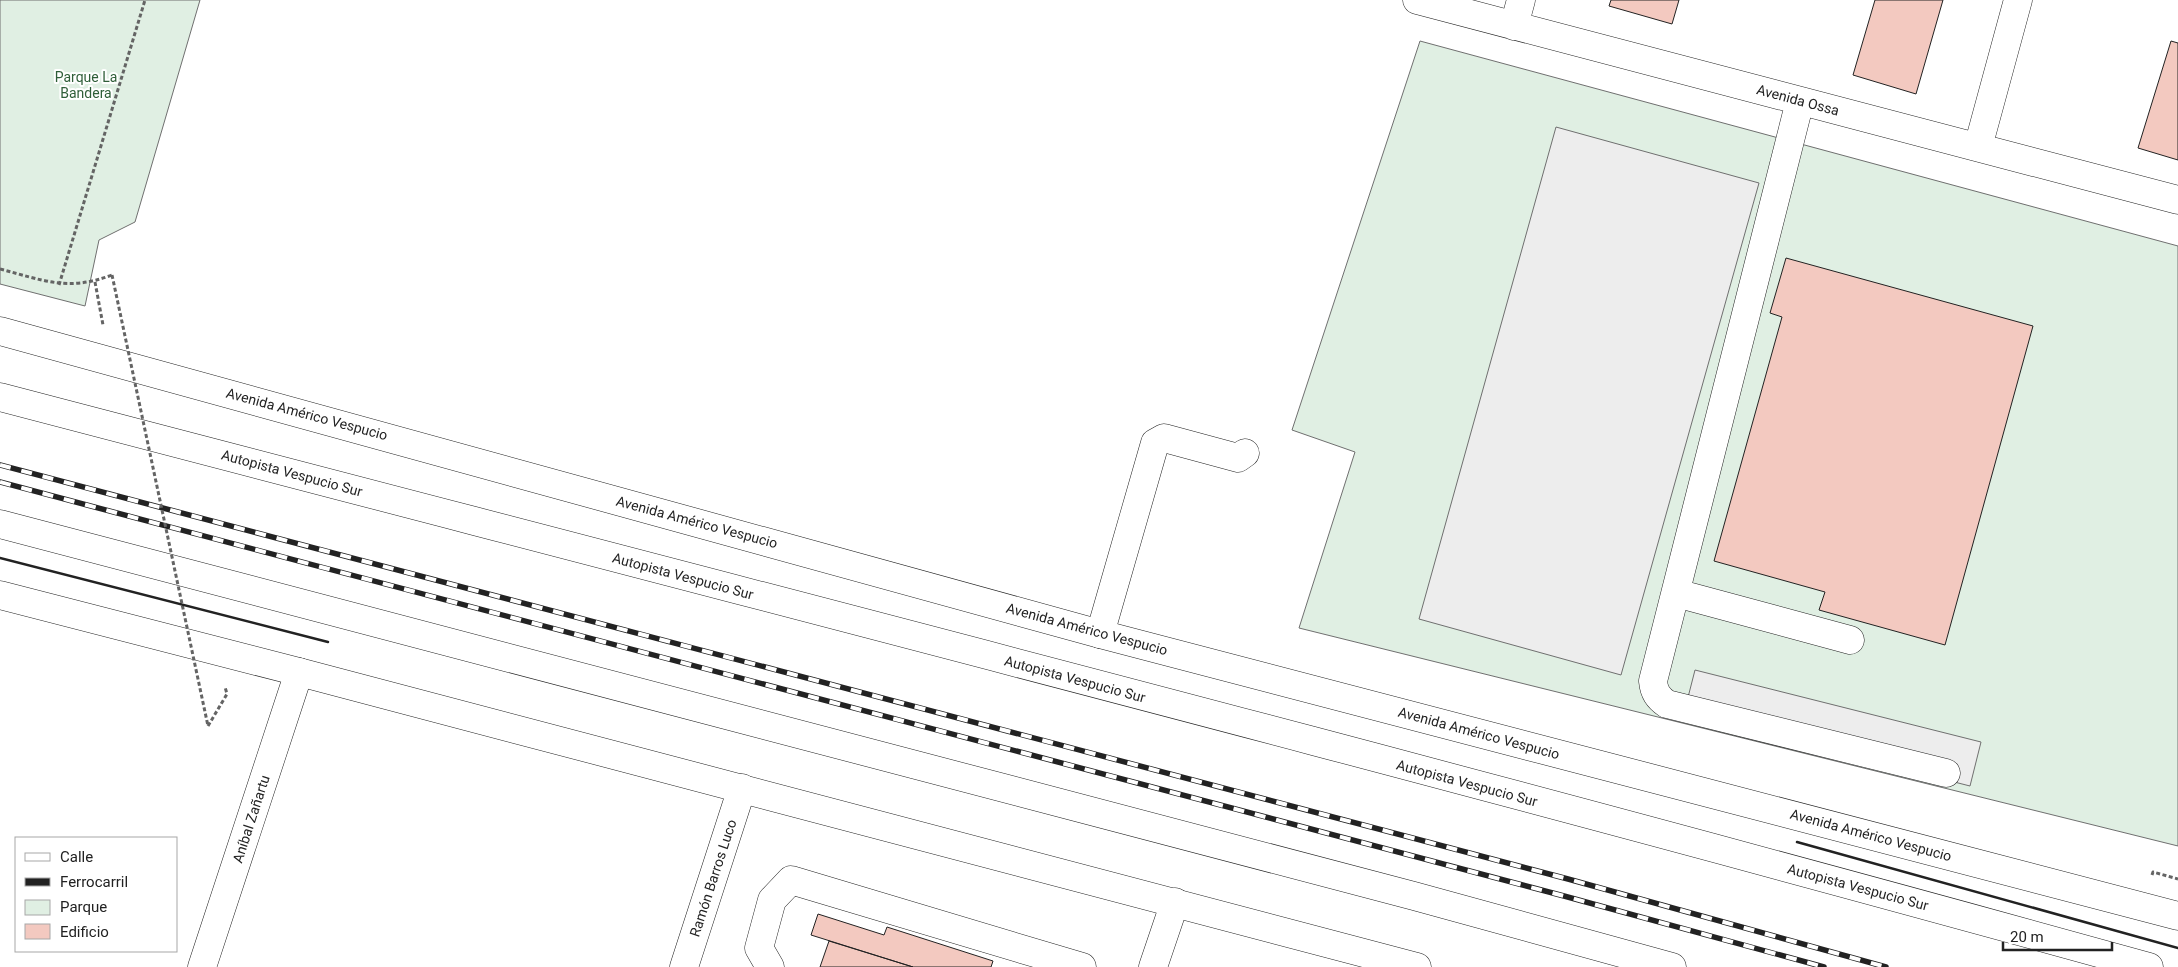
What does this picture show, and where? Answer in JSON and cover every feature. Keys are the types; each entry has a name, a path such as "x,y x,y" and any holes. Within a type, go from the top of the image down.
{"main road":[{"name":"Avenida Ossa","path":"1417,0 1517,13 1800,101 2178,200"},
{"path":"1978,147 2018,0"},
{"path":"1800,101 1653,681 1655,693 1660,700 1667,704 1946,773"},
{"name":"Avenida Américo Vespucio","path":"0,331 1100,634 2178,916"},
{"name":"Autopista Vespucio Sur","path":"0,397 1875,891 2149,967"},
{"path":"1100,634 1155,442 1164,438 1238,458 1245,453"},
{"path":"0,524 1395,891 1672,967"},
{"path":"1676,593 1850,640"},
{"path":"0,596 299,672 1417,967"},
{"name":"Aníbal Zañartu","path":"202,967 299,672"},
{"name":"Ramón Barros Luco","path":"684,967 742,788"},
{"path":"770,967 759,948 772,900 791,880 1080,967"},
{"path":"1153,967 1175,902"}],"path":[{"path":"59,285 145,0"},
{"path":"0,268 59,285 95,282 112,275 208,726 227,694 224,678"},
{"path":"95,282 104,329"}],"green space":[{"name":"Parque La Bandera","path":"0,0 200,0 135,222 99,240 85,306 0,284"},
{"path":"1420,41 2178,246 2178,846 1299,628 1355,452 1292,430"}],"shaded area":[{"path":"1556,127 1759,183 1621,675 1419,619"},
{"path":"1695,670 1981,742 1970,786 1684,713"}],"building":[{"path":"1611,0 1679,0 1672,24 1609,6"},
{"path":"1875,0 1943,0 1916,94 1853,75"},
{"path":"2171,41 2178,43 2178,160 2138,148"},
{"path":"1786,258 2033,326 1945,645 1819,610 1825,592 1714,561 1782,317 1770,313"},
{"path":"818,914 884,935 887,927 993,961 991,967 913,967 811,935"},
{"path":"829,941 913,967 820,967"}],"railway":[{"path":"0,465 1568,879 1886,967"},
{"path":"0,482 1564,896 1824,967"}],"wall":[{"path":"0,558 328,642"},
{"path":"1797,842 2178,948"}]}
